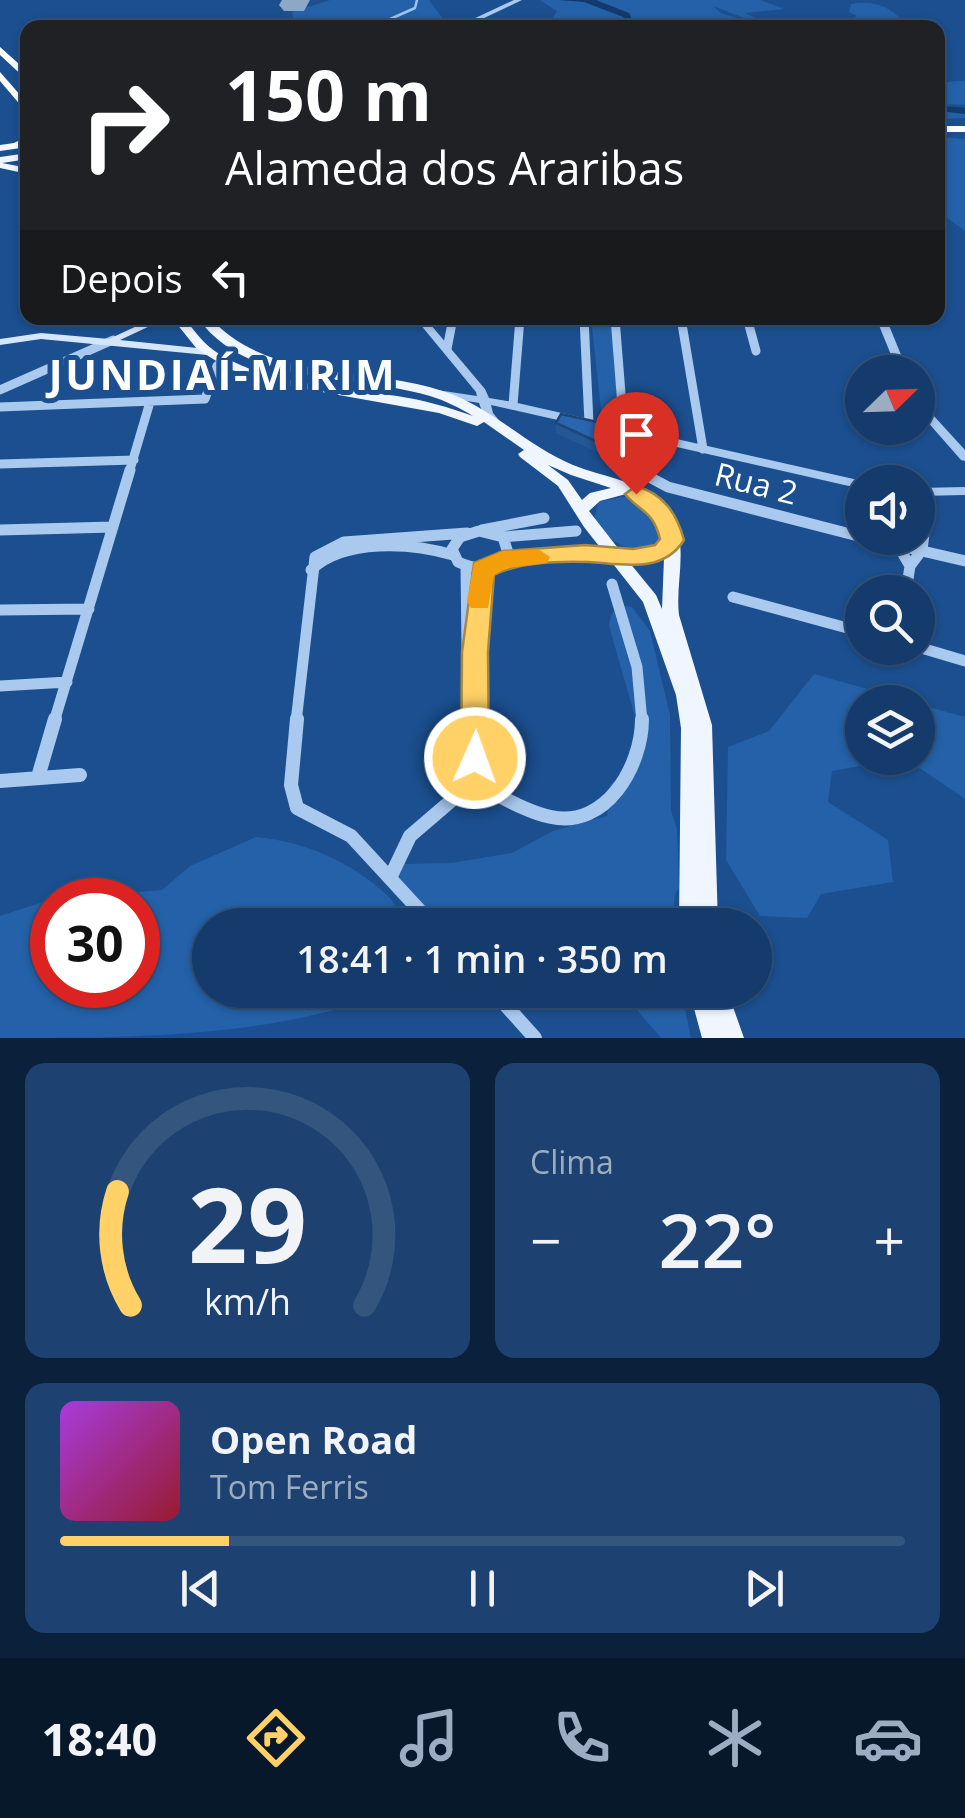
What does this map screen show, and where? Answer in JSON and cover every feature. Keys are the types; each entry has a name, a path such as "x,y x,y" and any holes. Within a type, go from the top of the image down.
{"highway":[{"path":"1,66 20,91"},
{"path":"1,66 20,98"},
{"path":"13,146 20,144"}],"main road":[{"path":"0,148 13,146"},
{"path":"114,340 147,325"},
{"path":"182,325 216,357 246,371 461,414 550,472 569,490 658,613 686,695 690,728 690,908"},
{"path":"210,325 247,352 271,362 430,392 472,409 561,465 645,498 662,512 672,540 670,612 700,702 703,725 706,908"},
{"path":"0,342 41,336 114,340 216,357 241,358 247,352"},
{"path":"246,371 254,364 271,362"},
{"path":"580,510 594,497 624,489"},
{"path":"619,558 654,554 672,540"},
{"path":"705,1008 714,1038"},
{"path":"722,1008 732,1038"}],"street":[{"path":"474,20 518,0"},
{"path":"426,325 486,400 488,413 496,424"},
{"path":"447,349 452,325"},
{"path":"513,405 519,325"},
{"path":"584,325 589,423"},
{"path":"616,325 624,431"},
{"path":"682,325 703,449"},
{"path":"749,325 756,351"},
{"path":"884,325 896,355"},
{"path":"0,390 114,340"},
{"path":"0,407 205,399 218,366 216,357"},
{"path":"430,392 513,405 845,481"},
{"path":"38,778 150,402"},
{"path":"935,423 965,457"},
{"path":"0,464 134,460"},
{"name":"Rua 2","path":"640,472 668,488 845,532"},
{"path":"935,492 965,491"},
{"path":"580,510 576,531 585,553"},
{"path":"417,908 340,829 301,812 291,793 310,571 315,557 337,544 473,532 544,518"},
{"path":"0,530 113,527"},
{"path":"453,555 455,542 473,532 503,537 576,531"},
{"path":"503,537 508,550 503,560"},
{"path":"310,571 324,558 344,551 425,548 453,555 466,567 482,570 503,560 585,553 619,558"},
{"name":"Rua 2","path":"935,554 965,561"},
{"path":"905,555 910,566"},
{"path":"909,575 914,555"},
{"path":"466,567 467,783"},
{"path":"390,878 410,836 467,783 482,570"},
{"path":"467,783 564,819 603,804 624,782 638,750 641,697 632,646 612,584"},
{"path":"732,597 845,627"},
{"path":"0,610 89,609"},
{"path":"935,652 965,660"},
{"path":"0,686 68,682"},
{"path":"0,781 80,775"},
{"path":"508,1008 535,1038"}],"shaded area":[{"path":"330,0 429,0 443,19 294,20 292,12"},
{"path":"540,0 761,0 784,9 745,13 776,20 749,20 713,6 742,20 551,20 557,11"},
{"path":"851,4 879,5 902,20 850,20 857,16 849,12"},
{"path":"965,81 965,105 945,104 945,82"},
{"path":"945,104 965,111 965,118 945,119"},
{"path":"945,138 965,139 965,231 945,216"},
{"path":"592,325 612,325 619,420 602,419"},
{"path":"632,495 659,516 664,531 658,548 622,545 594,521 598,502"},
{"path":"619,605 632,607 650,631 670,715 671,811 677,829 679,888 674,908 422,908 413,902 397,875 403,864 451,863 512,853 553,831 607,816 610,785 636,761 638,727 609,626"},
{"path":"814,674 853,685 845,685 845,769 832,771 828,802 888,840 893,882 821,894 807,918 772,917 772,908 755,908 726,860 728,747 769,731"},
{"path":"935,709 965,717 965,799 930,775 935,775"},
{"path":"256,837 291,843 343,863 373,883 397,908 192,908 192,1008 341,1008 301,1018 202,1032 0,1038 0,916 30,906 30,1008 160,1008 162,890 190,866"},
{"path":"685,1008 691,1038 661,1038 636,1009"}],"building":[{"path":"561,414 606,424 600,443 556,423"}],"waterway":[{"path":"388,20 415,8 417,0"},
{"path":"562,0 582,0"},
{"path":"592,0 588,2 626,15 628,20"},
{"path":"945,109 965,111"}],"runway":[{"path":"294,5 296,0"}],"slow traffic":[{"path":"479,601 482,570 503,560 538,557"}],"district":[{"name":"JUNDIAÍ-MIRIM","path":"223,375"}],"route":[{"path":"475,758 475,652 482,570 503,560 585,553 633,558 662,552 672,540 668,522 654,504 636,494"}]}
